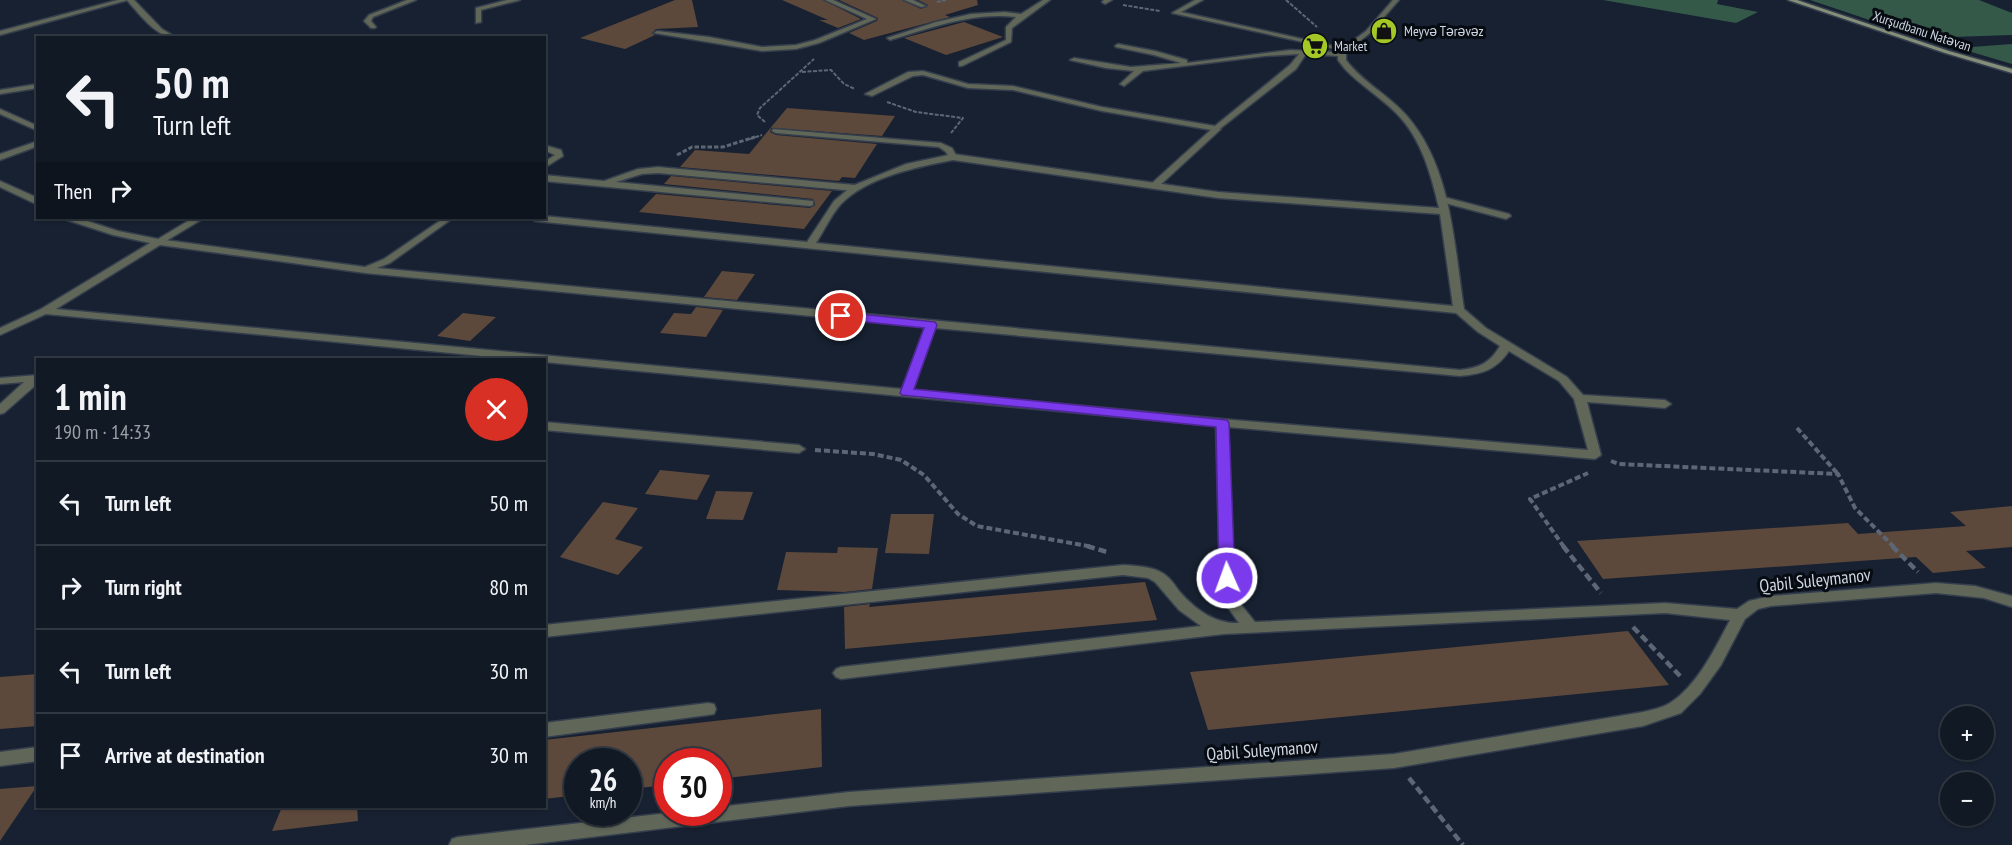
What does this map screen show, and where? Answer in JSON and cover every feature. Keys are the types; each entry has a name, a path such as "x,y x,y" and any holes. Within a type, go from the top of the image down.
{"main road":[{"name":"Xurşudbanu Natəvan","path":"1791,0 2012,71"}],"street":[{"path":"0,33 125,0"},
{"path":"130,0 160,30 170,36"},
{"path":"374,27 367,21 370,16 412,0"},
{"path":"478,22 478,9 517,0"},
{"path":"657,33 709,39 762,50 796,47 817,42 873,19 828,0"},
{"path":"907,0 923,6"},
{"path":"962,64 1010,41 1009,27 1047,0"},
{"path":"1200,0 1176,13 1343,52"},
{"path":"1074,60 1141,69 1304,52 1343,52 1368,32 1396,0"},
{"path":"890,38 959,17 1005,13 1022,16"},
{"path":"1118,46 1155,53 1188,63"},
{"path":"1154,186 1217,129 1293,67 1304,52"},
{"path":"1343,52 1344,64 1400,111 1414,130 1436,178 1459,310"},
{"path":"1125,84 1141,69"},
{"path":"869,94 917,72 968,86 1013,88 1102,109 1217,129"},
{"path":"0,92 36,86"},
{"path":"0,111 36,128"},
{"path":"776,132 941,145 949,150 953,157"},
{"path":"0,157 36,144"},
{"path":"546,148 558,152 559,156 546,165"},
{"path":"811,243 837,203 855,188 909,166 953,157 1218,195 1443,211"},
{"path":"604,183 641,171 658,170 855,188"},
{"path":"546,178 810,203"},
{"path":"0,184 36,201"},
{"path":"1440,200 1506,216"},
{"path":"73,219 116,233 158,242 365,270 1460,373 1479,372 1496,363 1507,344"},
{"path":"0,332 45,311 197,219"},
{"path":"365,270 387,261 448,219"},
{"path":"546,219 811,243 1459,310 1482,330 1563,379 1580,398 1595,455 1222,423 546,359"},
{"path":"45,311 538,358"},
{"path":"906,393 931,325"},
{"path":"0,381 36,378"},
{"path":"0,410 36,379"},
{"path":"1580,398 1665,404"},
{"path":"1222,423 1227,578 1232,602 1251,628"},
{"path":"546,426 799,449"},
{"path":"546,631 1123,570 1151,573 1161,578 1184,606 1206,622 1227,629"},
{"name":"Qabil Suleymanov","path":"458,845 849,799 1394,760 1450,753 1643,719 1675,708 1694,690 1716,661 1740,615 1754,605 1771,601 1936,588 1999,596 2012,602"},
{"path":"841,673 1227,629 1665,608 1740,615"},
{"path":"546,730 708,709"},
{"path":"0,759 36,754"}],"path":[{"path":"1286,0 1302,12 1328,40 1343,52"},
{"path":"1139,8 1153,10"},
{"path":"776,132 757,115 760,108 802,72 819,48 817,42"},
{"path":"802,72 831,70 844,84 916,112 963,118 941,145"},
{"path":"658,170 682,151 692,147 723,147 776,132"},
{"path":"1797,428 1838,474 1855,508 1897,552"},
{"path":"799,449 889,456 905,460 923,474 957,512 972,524 984,529 1065,541 1102,550 1117,556 1138,572"},
{"path":"1557,540 1530,499 1591,471 1595,455 1619,464 1838,474"},
{"path":"1394,760 1463,845"}],"green space":[{"path":"1603,0 1718,0 1717,4 1758,12 1736,23"},
{"path":"1810,0 1979,0 2012,13 2012,35 1923,38"},
{"path":"2012,44 2012,64 1958,48"}],"building":[{"path":"675,0 692,0 698,27 656,29 652,33 655,35 625,49 580,38"},
{"path":"782,0 823,0 861,19 838,28 819,20 828,20"},
{"path":"839,0 902,0 921,9 928,5 918,0 977,0 978,5 945,15 950,17 864,40 849,33 877,21 878,18"},
{"path":"964,22 1003,37 946,55 904,38"},
{"path":"787,108 895,116 882,136 771,128 770,132 776,135 877,144 855,178 842,177 839,181 680,167 695,150 749,154"},
{"path":"671,176 832,191 804,229 639,212 656,194 810,208 815,205 813,199 664,184"},
{"path":"722,271 755,274 737,300 704,297"},
{"path":"696,307 723,310 706,337 660,333 674,313 691,314"},
{"path":"463,313 496,317 470,341 437,336"},
{"path":"660,470 710,475 697,500 645,494"},
{"path":"716,491 753,492 743,520 706,519"},
{"path":"603,502 638,508 615,539 643,547 618,575 560,557"},
{"path":"2012,506 2012,547 1966,551 1986,568 1933,573 1916,557 1603,579 1577,541 1848,523 1858,534 1966,526 1950,512"},
{"path":"891,514 934,514 929,554 885,553"},
{"path":"838,547 878,548 872,589 844,592 777,590 786,552 837,553"},
{"path":"1145,582 1157,620 845,649 844,607 870,604 869,607"},
{"path":"1628,631 1669,685 1208,730 1190,672"},
{"path":"36,674 36,726 0,729 0,677"},
{"path":"821,709 822,767 732,777 732,748 654,748 654,786 642,788 642,748 564,748 564,797 546,799 546,740"},
{"path":"36,786 0,841 0,789"},
{"path":"282,808 357,808 358,821 272,831"}],"place":[{"name":"Meyvə Tərəvəz","path":"1384,31"},
{"name":"Market","path":"1315,46"}],"route":[{"path":"841,316 931,325 906,393 1222,423 1227,578"}]}
